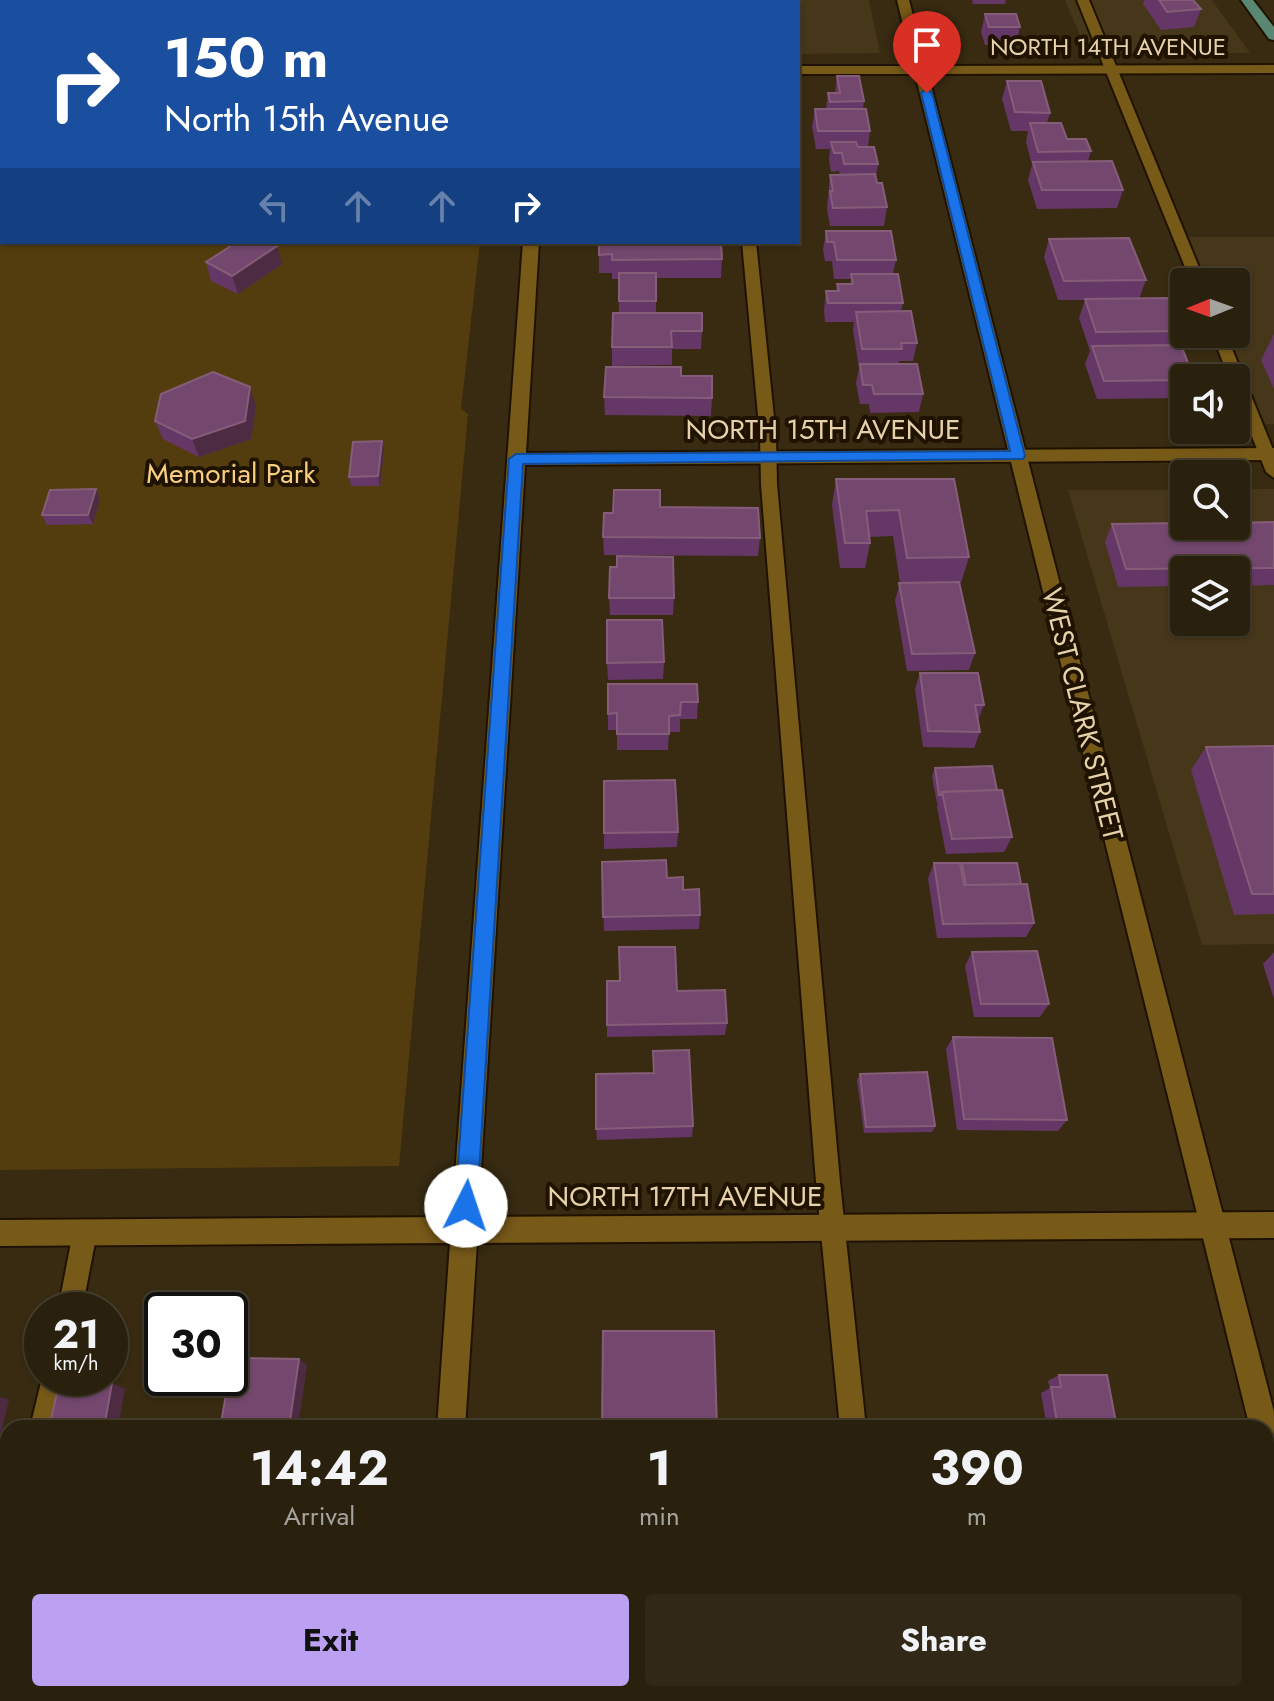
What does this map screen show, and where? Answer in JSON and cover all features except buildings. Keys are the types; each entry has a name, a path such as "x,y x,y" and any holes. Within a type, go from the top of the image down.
{"main road":[{"path":"1247,0 1274,36"}],"street":[{"name":"WEST CLARK STREET","path":"903,0 1262,1420"},
{"name":"NORTH 14TH AVENUE","path":"800,70 1274,69"},
{"path":"452,1420 531,244"},
{"name":"NORTH 15TH AVENUE","path":"516,459 1270,454"},
{"name":"NORTH 17TH AVENUE","path":"0,1233 1274,1225"}],"lane":[{"path":"1083,0 1192,268"},
{"path":"749,244 852,1420"},
{"path":"1225,348 1270,454 1274,472"},
{"path":"73,1292 85,1232"},
{"path":"45,1420 51,1396"}],"shaded area":[{"path":"800,0 869,0 880,53 800,54"},
{"path":"1065,0 1212,0 1250,53 1088,54"},
{"path":"1187,237 1274,237 1274,424 1265,424 1250,388 1250,364 1240,364 1234,348 1250,348 1250,268 1200,268"},
{"path":"1250,489 1274,489 1274,944 1202,945 1068,490 1170,490 1170,540 1250,540"}],"green space":[{"name":"Memorial Park","path":"0,244 480,244 461,409 468,414 399,1166 0,1170"}],"route":[{"path":"466,1206 516,459 1018,456 927,93"}]}
